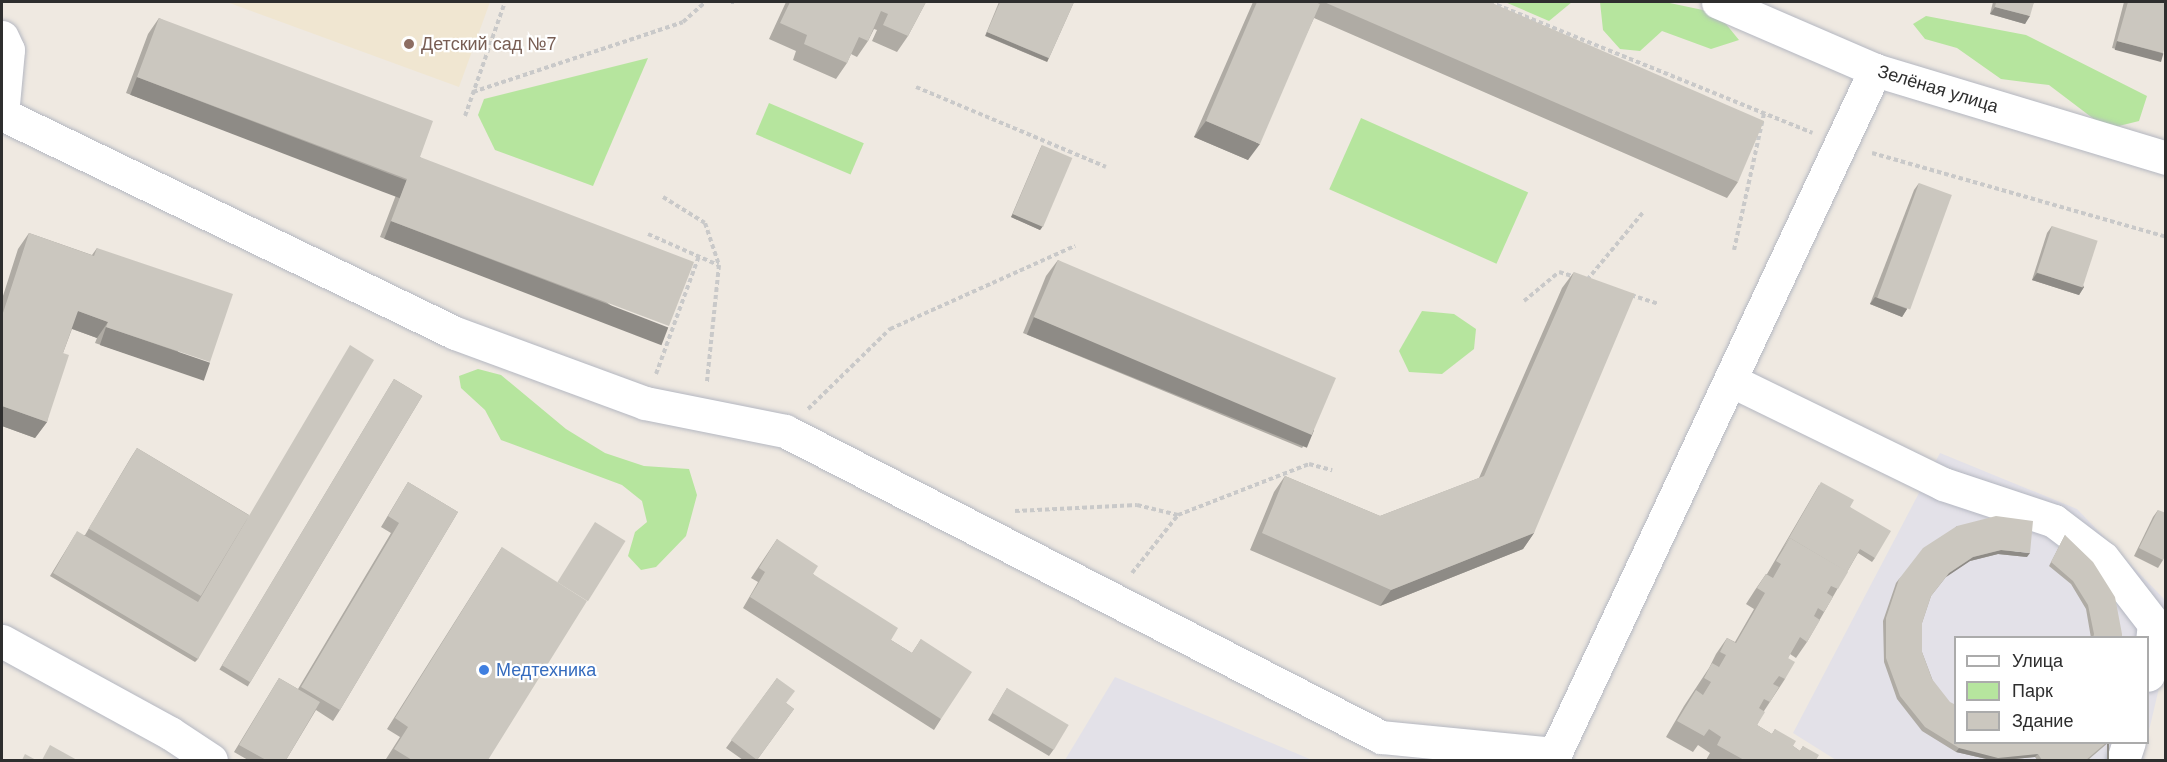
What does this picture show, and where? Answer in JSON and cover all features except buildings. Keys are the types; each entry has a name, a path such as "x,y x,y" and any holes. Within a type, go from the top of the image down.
{"street":[{"name":"Зелёная улица","path":"1718,2 1778,14 1875,70 2166,158"},
{"path":"2,37 8,50 2,114 455,333 645,403 785,431 1382,737 1554,757 1732,381 1749,336 1875,70"},
{"path":"1732,381 1943,484 2054,521 2103,558 2160,629 2149,671"},
{"path":"2,640 170,733 211,760"},
{"path":"2123,760 2127,744"}],"path":[{"path":"465,116 505,2"},
{"path":"473,92 682,22 705,2"},
{"path":"1490,2 1839,144 2166,237"},
{"path":"916,87 1106,166"},
{"path":"1734,250 1764,113"},
{"path":"663,197 705,223 719,265 704,416"},
{"path":"1587,281 1644,211"},
{"path":"648,234 719,265"},
{"path":"785,431 890,329 1076,246"},
{"path":"645,403 699,256"},
{"path":"1524,301 1558,272 1597,284"},
{"path":"1628,294 1658,304"},
{"path":"1130,608 1133,568 1178,516 1309,464 1332,470"},
{"path":"1007,512 1137,505 1178,516"}],"shaded area":[{"name":"Детский сад №7","path":"227,2 490,2 459,87"},
{"path":"1940,453 2077,509 2165,600 2165,662 2149,731 2149,636 1954,636 1954,744 2146,744 2141,760 1836,760 1793,733"},
{"path":"1115,677 1312,760 1065,760"}],"green space":[{"path":"1505,2 1572,2 1549,21"},
{"path":"1600,2 1665,2 1717,13 1739,40 1711,49 1662,31 1640,51 1620,49 1603,30"},
{"path":"1926,16 2026,35 2147,96 2139,121 2107,129 2049,85 2001,79 1957,48 1925,39 1913,24"},
{"path":"648,58 593,186 495,150 478,115 484,99"},
{"path":"769,103 864,143 851,175 756,134"},
{"path":"1361,118 1528,192 1496,264 1329,189"},
{"path":"1422,311 1454,314 1476,329 1474,349 1442,374 1409,372 1399,351"},
{"path":"478,369 501,375 566,429 605,453 644,466 689,469 697,495 686,536 656,567 641,570 628,556 635,532 647,522 642,501 622,485 501,440 485,410 461,388 459,376"}],"place":[{"name":"Детский сад №7","path":"409,44"},
{"name":"Медтехника","path":"484,670"}]}
